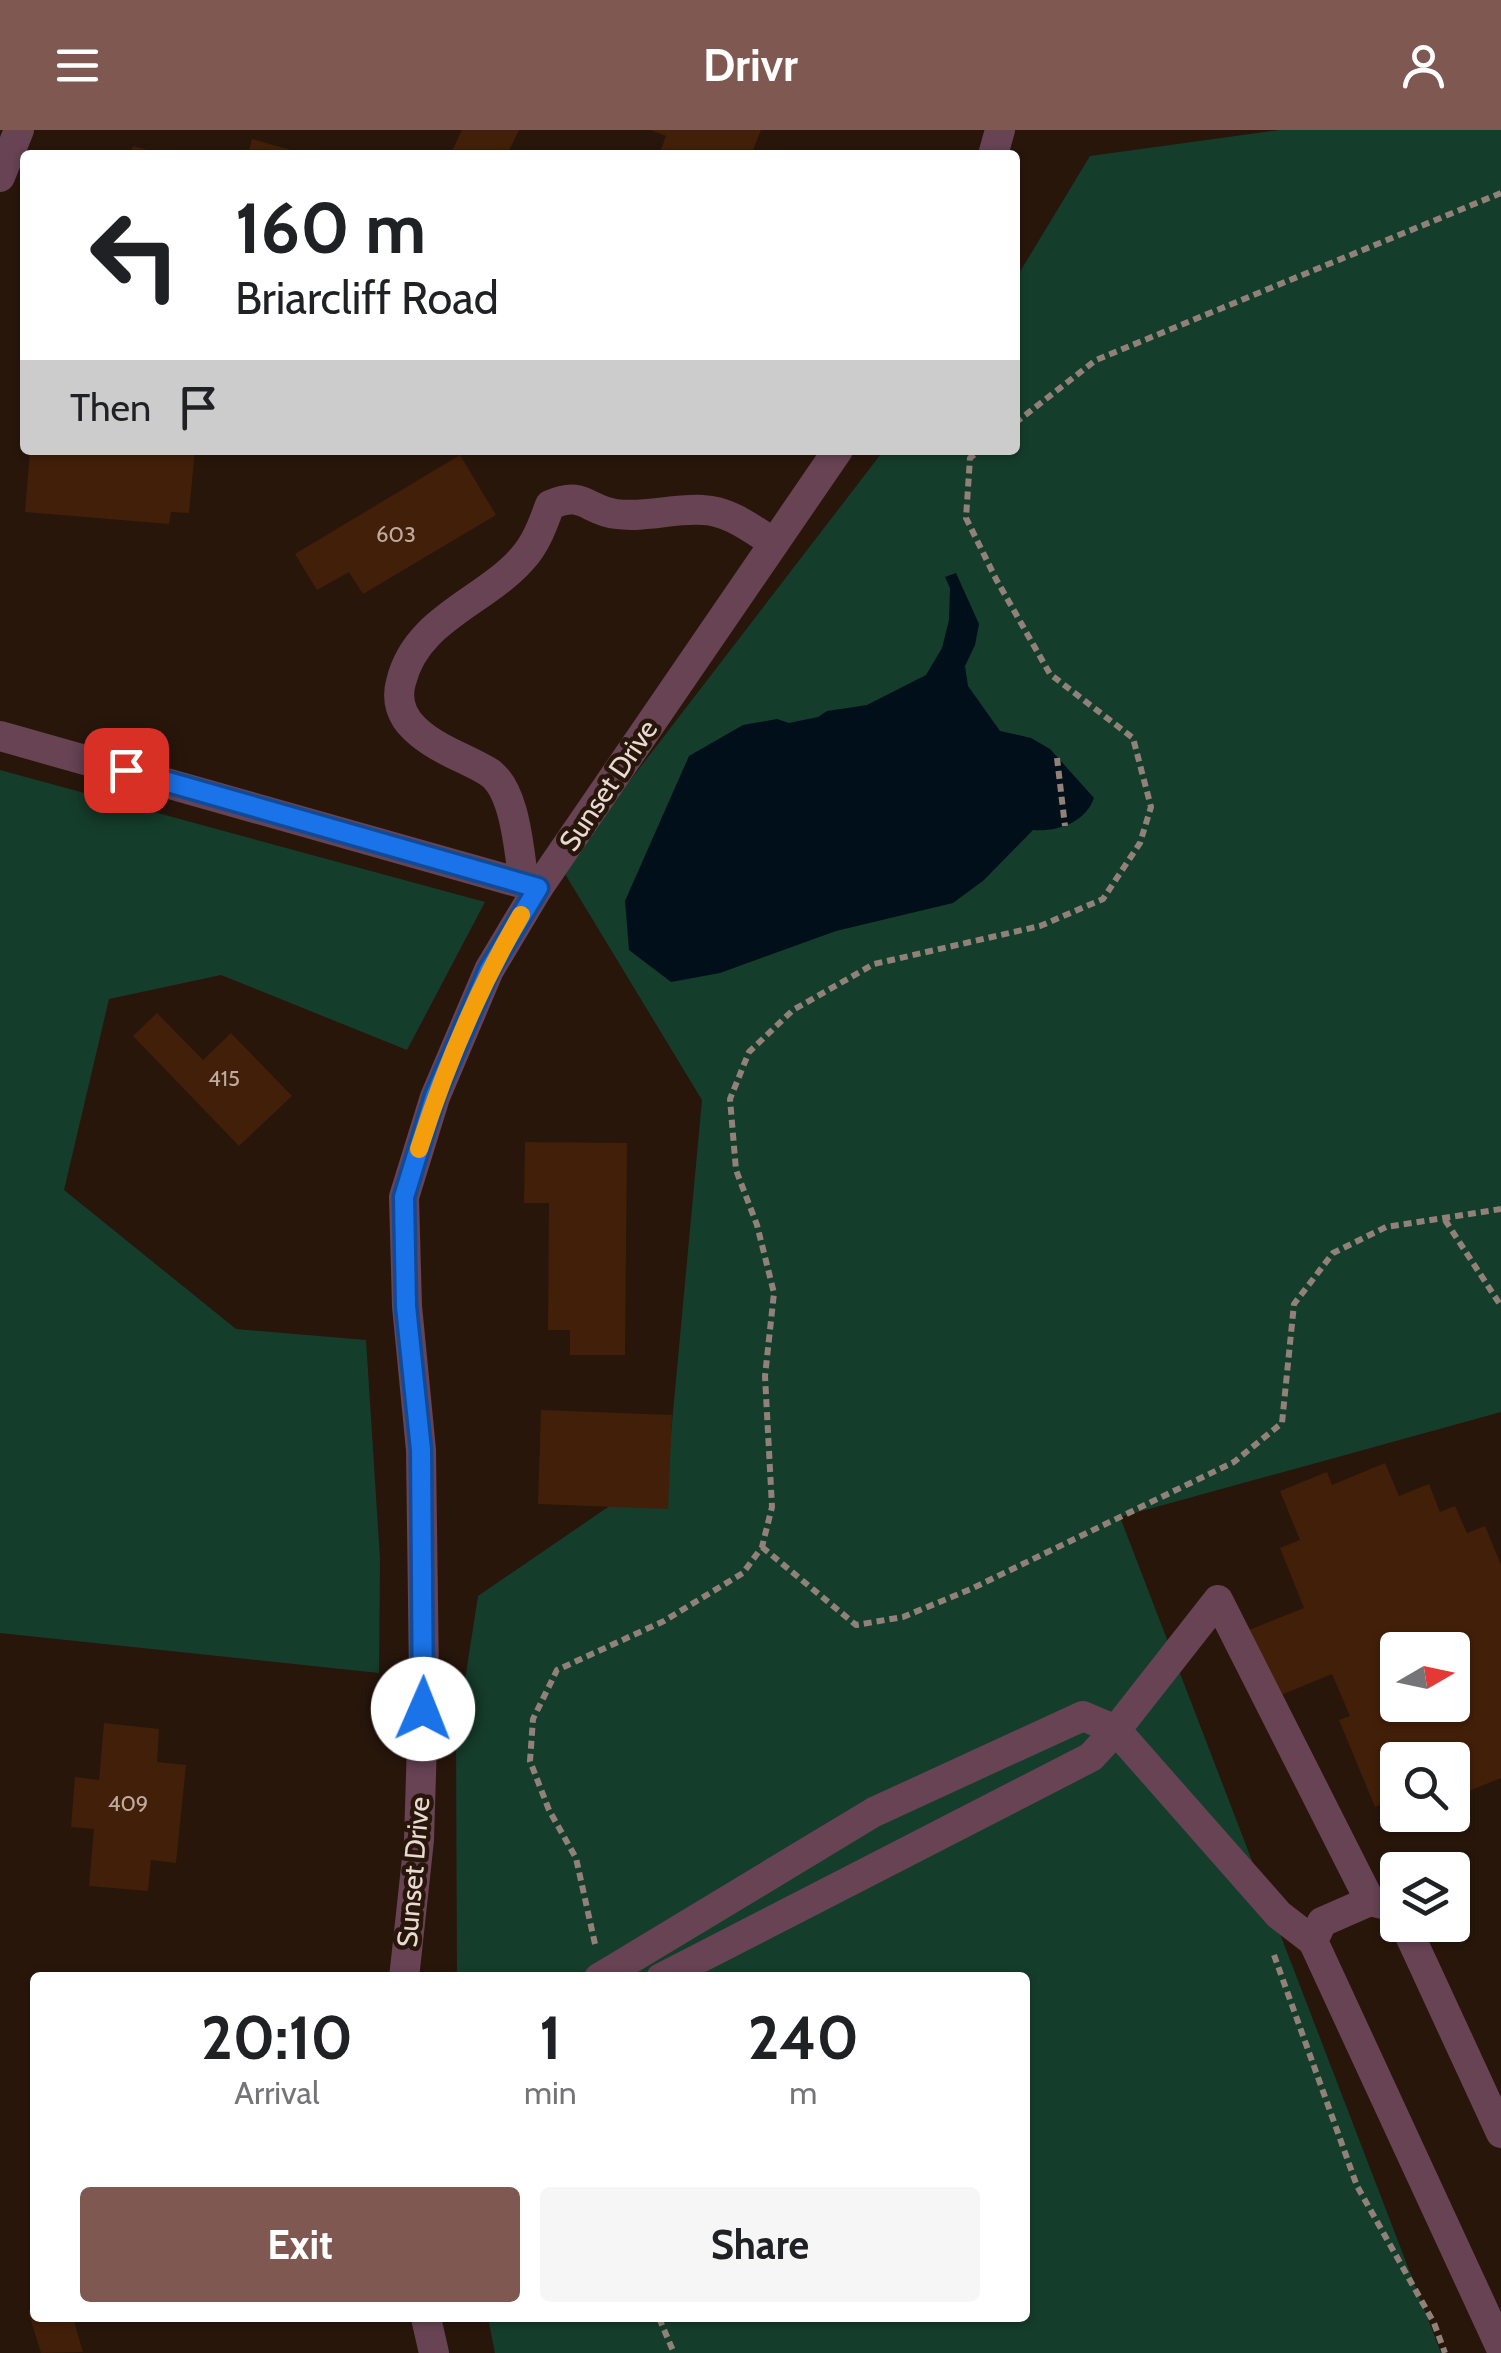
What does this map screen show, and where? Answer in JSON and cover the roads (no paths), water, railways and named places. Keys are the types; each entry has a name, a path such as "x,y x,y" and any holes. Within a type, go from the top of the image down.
{"street":[{"path":"0,177 19,130"},
{"name":"Sunset Drive","path":"405,1972 419,1840 424,1677 421,1450 406,1306 404,1197 435,1096 489,970 531,886 835,455"},
{"path":"531,886 504,786 492,773 426,740 406,721 397,696 417,645 442,620 497,583 524,558 550,506 568,497 590,502 611,514 706,510 735,518 774,543"},
{"path":"0,736 531,886"},
{"path":"673,1972 1090,1757 1116,1730 1218,1600 1380,1897"},
{"path":"608,1972 874,1812 1083,1716 1116,1730 1279,1915 1313,1941 1501,2348"},
{"path":"1313,1941 1322,1922 1380,1905"},
{"path":"1414,1942 1501,2133"},
{"path":"427,2322 434,2353"}],"water":[{"path":"956,573 979,624 965,666 968,686 1000,731 1031,738 1050,749 1094,798 1084,814 1060,827 1033,830 984,880 953,903 836,931 720,973 671,982 629,950 625,901 689,756 743,725 777,719 789,723 818,717 827,711 867,705 926,675 942,648 949,620 950,588 945,577"}]}
